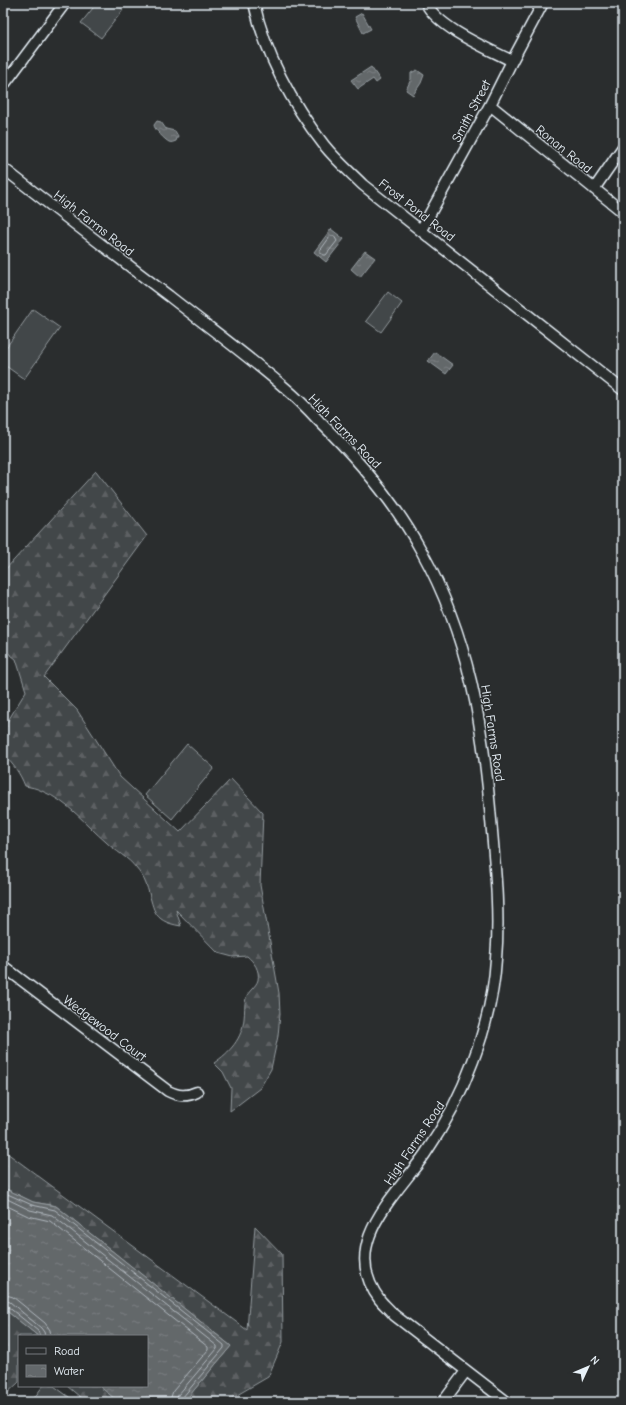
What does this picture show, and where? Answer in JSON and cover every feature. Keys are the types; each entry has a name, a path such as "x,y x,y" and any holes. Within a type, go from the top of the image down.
{"street":[{"path":"3,86 65,3"},
{"name":"Frost Pond Road","path":"254,3 273,60 296,104 325,146 363,185 623,390"},
{"path":"426,3 437,18 450,28 512,61"},
{"name":"Smith Street","path":"421,230 544,3"},
{"name":"Ronan Road","path":"490,105 623,212"},
{"path":"594,189 623,147"},
{"name":"High Farms Road","path":"3,168 247,356 287,389 342,444 382,489 401,516 423,553 445,598 457,628 480,721 488,780 496,872 496,962 489,1009 468,1077 454,1106 427,1151 375,1222 367,1240 365,1255 366,1268 369,1280 379,1299 394,1315 507,1402"},
{"name":"Wedgewood Court","path":"3,966 168,1091 175,1095 183,1096 197,1092"},
{"path":"443,1402 466,1371"}],"green space":[{"path":"97,3 115,3 123,10 101,38 81,23"},
{"path":"388,292 402,303 381,332 366,321"},
{"path":"33,309 60,328 24,379 3,364 3,352"},
{"path":"96,471 147,536 44,677 77,710 120,777 180,832 231,779 263,813 260,885 279,993 280,1014 278,1036 271,1069 260,1088 230,1111 231,1088 223,1072 214,1063 230,1050 241,1033 246,998 258,980 258,973 254,964 247,956 233,957 218,953 176,910 181,926 171,924 159,917 155,912 144,880 133,864 69,807 40,790 25,786 16,769 3,754 3,729 26,691 16,659 3,649 3,572"},
{"path":"187,744 214,768 172,819 145,795"},
{"path":"3,1150 247,1330 255,1226 282,1254 283,1342 268,1377 225,1402 184,1402 231,1346 56,1206 33,1202 4,1188"},
{"path":"3,1308 37,1335 18,1335 18,1383 3,1397"},
{"path":"42,1387 55,1387 73,1400 71,1402 31,1402"},
{"path":"68,1387 100,1387 119,1402 86,1402"}],"water":[{"path":"362,13 371,29 363,33 355,17"},
{"path":"371,67 380,80 376,83 373,79 358,89 351,80"},
{"path":"417,70 424,75 421,83 413,95 406,90 411,79 411,73"},
{"path":"157,121 161,122 166,129 175,131 178,136 176,141 169,142 160,134 154,125"},
{"path":"331,229 344,239 326,262 314,252"},
{"path":"365,251 375,258 360,277 351,269"},
{"path":"435,352 453,365 446,374 428,361"},
{"path":"3,1185 4,1188 33,1202 56,1206 231,1346 184,1402 119,1402 100,1387 148,1387 148,1335 37,1335 3,1308"}]}
